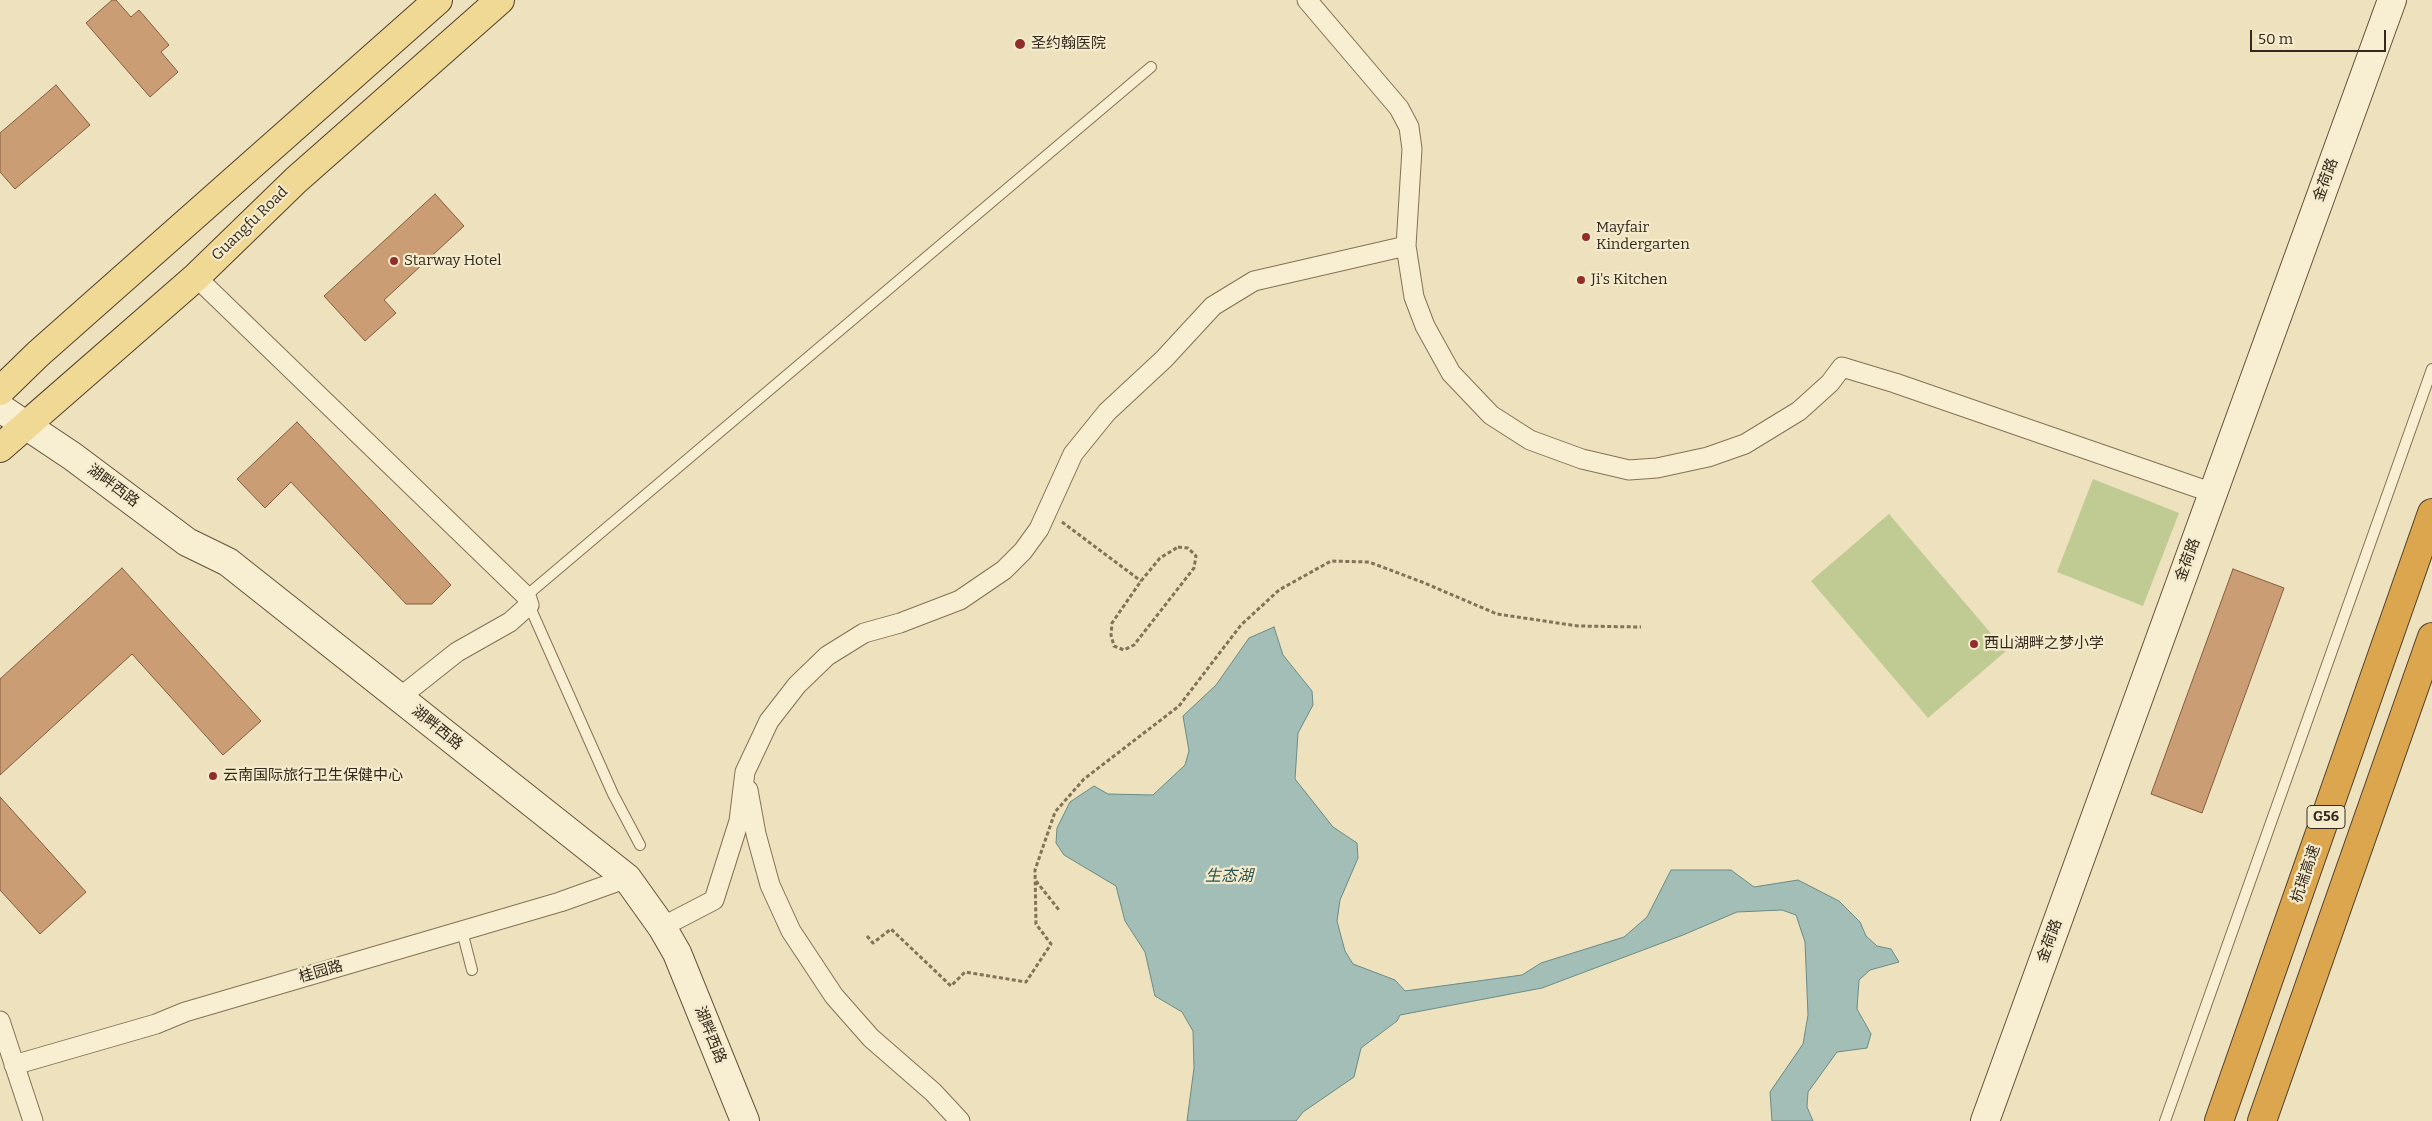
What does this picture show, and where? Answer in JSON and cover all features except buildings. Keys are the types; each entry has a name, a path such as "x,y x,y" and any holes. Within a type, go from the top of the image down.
{"highway":[{"name":"杭瑞高速","path":"2219,1121 2432,513"},
{"name":"G56","path":"2262,1121 2432,637"}],"main road":[{"path":"0,391 38,354 438,0"},
{"name":"Guangfu Road","path":"0,448 25,424 196,277 296,180 500,0"}],"street":[{"path":"1307,0 1399,108 1409,127 1412,150 1406,246 1414,297 1425,326 1451,373 1491,415 1530,440 1582,459 1629,470 1657,468 1708,457 1745,444 1799,411 1830,383 1842,367 1895,383 2213,493"},
{"name":"金荷路","path":"1985,1121 2392,0"},
{"path":"662,927 714,900 739,821 745,772 769,721 797,685 827,656 864,633 900,623 960,600 1004,570 1023,551 1039,529 1073,454 1107,412 1164,360 1212,306 1254,281 1406,246"},
{"path":"196,277 527,601 510,622 457,652 399,698"},
{"name":"湖畔西路","path":"0,408 72,456 187,542 228,562 627,878 662,927 677,953 745,1121"},
{"path":"745,772 756,834 770,885 791,931 834,996 871,1038 934,1092 960,1121"},
{"name":"桂园路","path":"14,1065 156,1024 185,1012 560,902 627,878"},
{"path":"0,1021 33,1121"}],"lane":[{"path":"640,845 612,794 527,601 1151,67"},
{"path":"2165,1121 2432,369"},
{"path":"462,931 472,970"}],"path":[{"path":"1048,511 1141,581"},
{"path":"1178,547 1188,548 1196,556 1194,568 1134,645 1124,650 1114,646 1111,635 1112,623 1141,581 1160,558 1178,547"},
{"path":"867,936 873,943 891,928 951,986 965,972 1026,982 1051,944 1036,924 1035,870 1055,812 1084,779 1179,706 1241,625 1279,590 1331,561 1369,562 1497,614 1578,626 1640,626"},
{"path":"1036,881 1059,910"}],"green space":[{"path":"2093,479 2179,513 2143,606 2057,572"},
{"path":"1889,514 2006,651 1928,718 1811,581"}],"water":[{"name":"生态湖","path":"1274,627 1283,655 1312,691 1313,705 1298,733 1295,779 1333,827 1357,843 1358,858 1340,900 1337,921 1345,951 1353,964 1395,980 1405,991 1522,975 1541,963 1624,937 1647,917 1671,870 1731,870 1754,887 1798,880 1839,901 1860,922 1866,936 1877,946 1891,949 1899,962 1870,970 1859,980 1857,1009 1871,1034 1867,1048 1837,1052 1808,1092 1807,1107 1813,1121 1772,1121 1770,1092 1803,1044 1808,1015 1805,942 1796,915 1782,910 1737,912 1683,935 1542,988 1400,1015 1397,1021 1361,1048 1354,1077 1303,1112 1296,1121 1187,1121 1194,1068 1193,1031 1182,1012 1155,996 1145,952 1125,921 1116,886 1064,855 1056,843 1057,828 1070,802 1094,786 1108,794 1153,795 1185,765 1189,751 1183,716 1216,685 1249,638"}],"place":[{"name":"圣约翰医院","path":"1020,44"},
{"name":"Mayfair Kindergarten","path":"1586,237"},
{"name":"Starway Hotel","path":"394,261"},
{"name":"Ji's Kitchen","path":"1581,280"},
{"name":"西山湖畔之梦小学","path":"1974,644"},
{"name":"云南国际旅行卫生保健中心","path":"213,776"}]}
